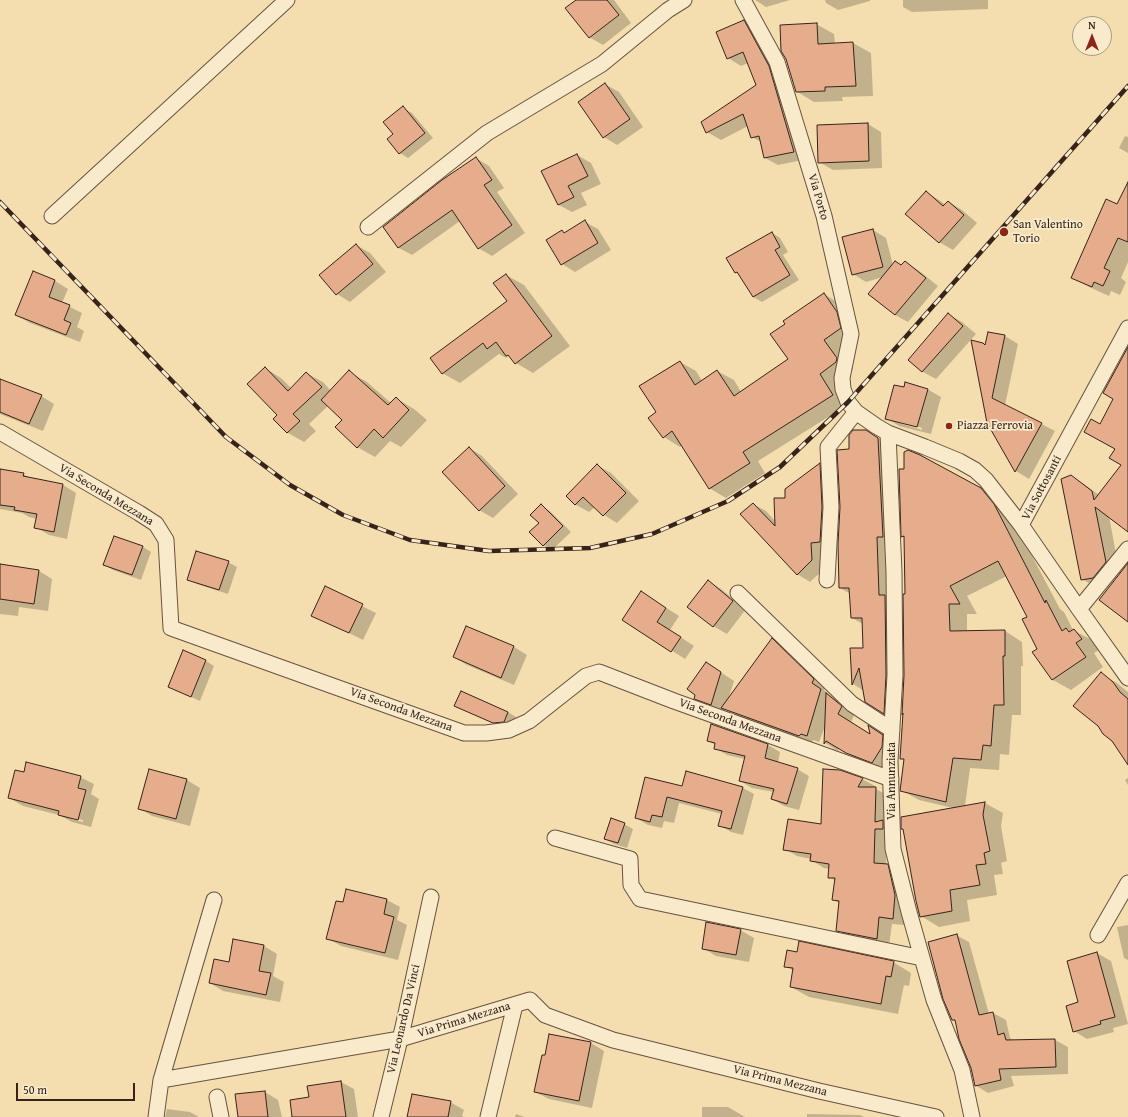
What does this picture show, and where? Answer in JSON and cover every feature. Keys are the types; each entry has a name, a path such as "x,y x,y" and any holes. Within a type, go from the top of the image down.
{"street":[{"path":"52,216 287,0"},
{"path":"368,227 487,133 602,64 668,10 684,0"},
{"name":"Via Porto","path":"743,0 777,62 824,216 851,334 842,378 843,389 852,407"},
{"name":"Via Sottosanti","path":"1126,335 1021,525 1128,678"},
{"path":"827,580 831,507 828,447 852,407 876,426 888,433 959,461 975,470 986,480 1021,525"},
{"name":"Via Seconda Mezzana","path":"0,432 156,524 166,540 171,628 464,733 486,733 509,730 529,721 586,676 599,672 891,779"},
{"name":"Via Annunziata","path":"888,433 894,572 895,675 891,779 893,849 934,1000 962,1070 972,1117"},
{"path":"1079,610 1128,549"},
{"path":"738,593 852,704 892,730"},
{"path":"555,838 630,859 631,885 640,899 922,958"},
{"path":"1098,935 1128,882"},
{"name":"Via Leonardo Da Vinci","path":"381,1117 400,1039 431,897"},
{"path":"156,1117 162,1080 214,900"},
{"name":"Via Prima Mezzana","path":"162,1080 400,1039 530,1000 545,1015 613,1040 819,1091 936,1117"},
{"path":"488,1117 515,1005"},
{"path":"217,1097 220,1117"}],"building":[{"path":"576,0 607,0 619,15 589,38 565,8"},
{"path":"744,20 769,66 794,152 764,158 759,136 751,138 743,114 706,133 701,122 756,85 743,52 727,59 716,32"},
{"path":"817,23 818,44 853,42 856,86 825,87 825,91 796,92 786,59 781,51 780,25"},
{"path":"605,83 630,119 603,138 578,102"},
{"path":"403,106 425,133 399,154 387,139 393,134 383,122"},
{"path":"868,123 869,161 818,163 817,125"},
{"path":"577,154 588,176 568,186 574,197 558,205 541,171"},
{"path":"476,157 492,180 484,185 512,225 478,249 452,210 398,248 383,227 442,180"},
{"path":"1128,182 1128,242 1118,238 1104,268 1110,271 1103,286 1094,282 1092,287 1071,278 1106,199 1117,204"},
{"path":"926,191 943,206 948,201 964,215 939,243 905,214"},
{"path":"585,220 598,243 561,265 546,240 562,230 564,233"},
{"path":"873,229 883,267 852,275 842,237"},
{"path":"772,232 780,247 775,250 790,275 753,297 726,258"},
{"path":"356,244 373,264 336,295 319,275"},
{"path":"895,261 901,265 905,261 926,278 895,315 868,294"},
{"path":"33,271 55,280 49,297 70,305 64,320 71,323 66,335 15,315"},
{"path":"506,274 552,336 515,364 508,355 506,356 496,342 487,349 483,343 442,374 430,358 507,301 493,283"},
{"path":"824,293 837,312 841,328 824,340 837,358 836,362 820,374 833,395 743,452 750,463 709,489 672,431 663,438 648,418 656,412 639,386 680,361 695,385 717,370 734,396 788,359 770,334 785,324 783,321"},
{"path":"948,313 963,326 922,372 908,360"},
{"path":"988,332 1005,335 992,398 1042,423 1015,472 987,423 971,340 983,343 985,345"},
{"path":"1128,347 1128,532 1095,507 1106,562 1093,578 1081,580 1061,479 1071,475 1092,491 1094,500 1121,465 1109,458 1115,449 1084,432 1091,419 1100,424 1113,399 1103,393"},
{"path":"265,367 288,391 306,372 322,387 293,414 300,421 287,433 273,419 277,415 247,384"},
{"path":"349,370 388,405 396,397 409,410 383,438 374,429 357,448 335,427 342,420 321,400"},
{"path":"0,379 42,395 29,424 0,412"},
{"path":"905,382 928,389 917,427 885,419 894,385 904,387"},
{"path":"853,430 866,430 878,438 883,537 877,537 879,595 885,595 886,675 884,714 865,702 859,668 852,685 850,648 863,648 862,618 851,618 849,588 839,588 838,544 840,507 837,450 849,449 849,435"},
{"path":"469,447 505,486 479,511 442,472"},
{"path":"908,450 981,488 994,504 1045,603 1046,600 1062,631 1066,628 1069,632 1074,629 1082,639 1076,643 1086,657 1052,680 1032,652 1037,649 1022,619 1027,617 998,561 950,586 960,604 949,604 950,631 1005,630 1005,656 1003,656 1004,705 994,705 991,746 983,745 981,760 953,758 946,802 900,791 904,759 900,759 904,675 903,594 905,594 904,536 901,537 899,469 904,469 904,452"},
{"path":"820,463 822,507 820,542 811,543 812,560 797,575 740,514 753,503 775,526 774,498 785,498 785,489"},
{"path":"597,464 626,493 603,516 583,497 575,505 566,496"},
{"path":"0,469 24,473 23,476 63,484 54,532 34,528 37,514 14,510 15,507 0,505"},
{"path":"541,504 563,526 543,546 529,532 539,523 530,515"},
{"path":"114,536 143,546 132,575 103,565"},
{"path":"196,551 229,561 219,590 187,580"},
{"path":"1128,563 1128,622 1099,600"},
{"path":"0,564 39,570 34,604 0,599"},
{"path":"708,580 733,601 713,627 687,607"},
{"path":"325,586 363,604 349,633 311,616"},
{"path":"641,591 666,608 657,622 681,637 671,652 622,620"},
{"path":"466,626 514,646 501,678 453,657"},
{"path":"772,638 814,679 812,683 821,689 807,736 801,734 799,736 721,708"},
{"path":"183,650 206,660 191,697 168,687"},
{"path":"706,662 721,672 711,705 694,699 695,695 687,689"},
{"path":"1101,672 1113,682 1120,692 1128,699 1128,765 1112,741 1103,734 1098,726 1073,706"},
{"path":"461,691 508,712 504,722 493,723 454,706"},
{"path":"826,693 842,706 838,714 870,734 868,725 883,735 882,747 872,763 846,753 826,741 824,744"},
{"path":"711,724 768,744 765,758 798,768 787,804 771,799 774,789 739,781 745,756 714,749 715,743 707,741"},
{"path":"26,762 81,776 78,788 86,790 78,820 58,815 59,811 8,798 15,770 24,772"},
{"path":"149,769 187,779 176,819 138,809"},
{"path":"823,769 840,770 863,778 858,787 876,787 875,822 883,820 883,829 875,829 874,863 888,864 895,895 893,919 879,917 877,939 836,931 839,901 832,900 835,878 828,878 829,864 810,861 811,854 783,850 788,819 821,824"},
{"path":"686,771 743,787 731,829 718,826 722,811 667,797 662,817 652,815 650,822 635,818 645,777 682,786"},
{"path":"985,802 983,815 990,851 984,853 986,864 976,865 980,885 950,890 952,911 920,917 903,829 901,829 901,817"},
{"path":"611,818 625,823 618,843 604,839"},
{"path":"346,889 387,899 384,914 394,917 385,953 326,939 336,901 343,902"},
{"path":"706,922 741,929 736,955 702,949"},
{"path":"957,934 979,1015 993,1012 998,1035 1004,1033 1006,1040 1055,1039 1056,1067 999,1069 1001,1080 975,1086 971,1068 959,1039 955,1020 952,1020 943,999 928,942"},
{"path":"233,939 264,945 259,971 271,973 266,995 209,983 214,959 229,962"},
{"path":"799,941 894,961 891,977 886,976 881,1004 790,987 793,968 784,967 787,950 797,952"},
{"path":"1097,952 1115,1017 1100,1021 1101,1024 1073,1032 1066,1006 1078,1002 1067,961"},
{"path":"549,1034 591,1042 579,1101 534,1092 542,1055 545,1055"},
{"path":"341,1081 346,1117 292,1117 290,1100 309,1097 307,1086"},
{"path":"265,1091 268,1117 238,1117 235,1094"},
{"path":"412,1094 451,1101 448,1117 407,1117"}],"railway":[{"path":"0,202 226,437 290,485 343,515 410,540 489,551 590,548 652,534 728,501 780,467 848,402 1128,86"}],"place":[{"name":"San Valentino Torio","path":"1004,232"},
{"name":"Piazza Ferrovia","path":"949,426"}]}
